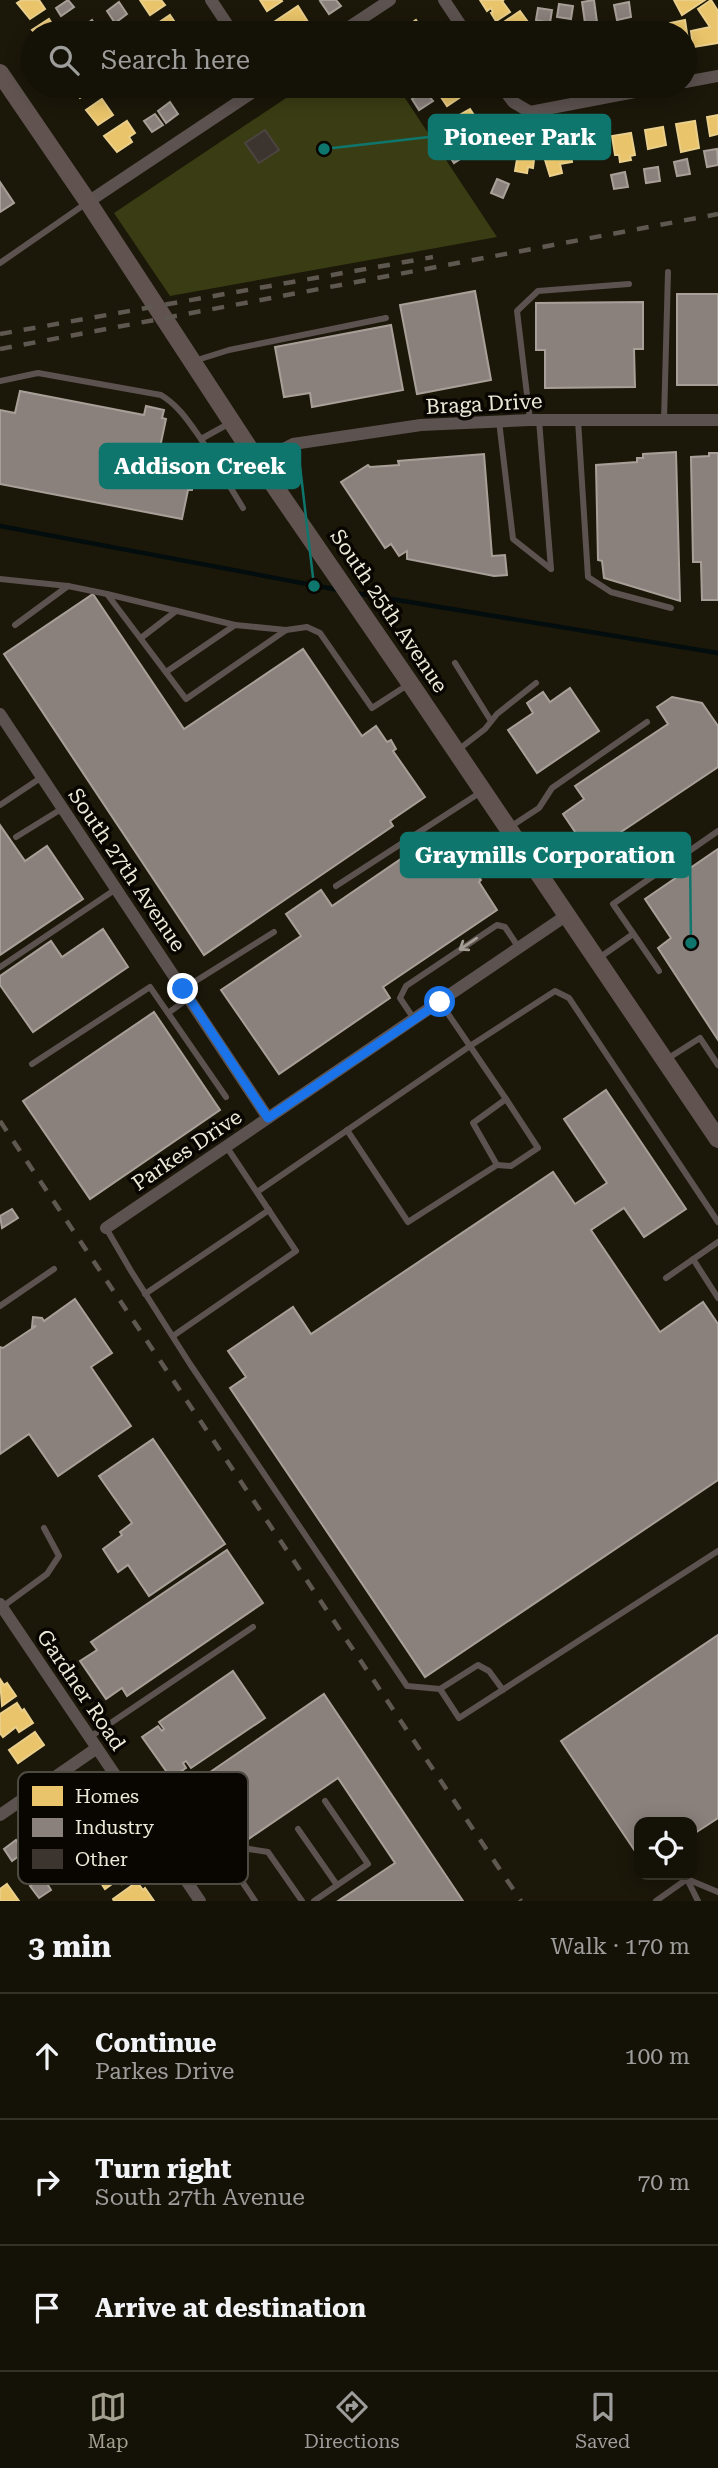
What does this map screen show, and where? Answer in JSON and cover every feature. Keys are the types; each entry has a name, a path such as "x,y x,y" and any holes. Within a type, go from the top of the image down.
{"main road":[{"name":"South 25th Avenue","path":"3,83 88,202 258,462 716,1131"}],"street":[{"path":"211,0 225,21"},
{"path":"358,21 390,0"},
{"path":"444,0 458,21"},
{"path":"697,80 718,76"},
{"path":"88,202 244,98"},
{"path":"510,98 530,112 603,98"},
{"name":"Braga Drive","path":"258,462 293,444 422,425 534,420 718,420"},
{"name":"South 27th Avenue","path":"0,714 268,1118"},
{"name":"Parkes Drive","path":"106,1228 568,915"},
{"name":"Gardner Road","path":"1,1606 112,1772"},
{"path":"56,1772 93,1743"},
{"path":"0,1815 18,1801"},
{"name":"Gardner Road","path":"188,1884 200,1901"}],"lane":[{"path":"0,263 88,202"},
{"path":"664,420 668,272"},
{"path":"499,421 513,539 551,569 534,420 517,312 538,291 629,284"},
{"path":"192,362 229,350 386,318"},
{"path":"0,381 38,373 161,395 181,411 243,508"},
{"path":"578,420 588,577 611,593 671,608"},
{"path":"201,439 231,422"},
{"path":"0,579 68,586 235,625 286,630 307,627 320,633 372,708 411,683"},
{"path":"15,625 68,586"},
{"path":"107,594 186,698 286,630"},
{"path":"141,638 176,611"},
{"path":"166,672 235,625"},
{"path":"455,663 491,721"},
{"path":"456,751 536,683"},
{"path":"509,828 539,808 552,788 646,722"},
{"path":"0,804 42,777"},
{"path":"336,886 483,790"},
{"path":"16,837 63,808"},
{"path":"659,971 613,904 718,831"},
{"path":"0,967 116,889"},
{"path":"414,1019 400,998 406,986 497,925 505,927 519,948"},
{"path":"168,1013 186,993 274,932"},
{"path":"597,959 633,934"},
{"path":"33,1064 150,987 226,1097"},
{"path":"257,1192 555,991 569,999 718,1222"},
{"path":"347,1130 408,1222 497,1166 511,1166 538,1148 440,1002"},
{"path":"665,1060 700,1038 718,1065"},
{"path":"497,1166 473,1123 506,1099"},
{"path":"173,1336 296,1251 226,1146"},
{"path":"145,1294 269,1210"},
{"path":"106,1228 145,1294 407,1686 440,1689 478,1665 489,1671 503,1690"},
{"path":"666,1278 718,1242"},
{"path":"692,1259 718,1298"},
{"path":"0,1306 54,1269"},
{"path":"1,1606 47,1574 59,1556 44,1528"},
{"path":"440,1689 459,1718 718,1551"},
{"path":"93,1743 253,1627"},
{"path":"314,1901 368,1864 325,1801"},
{"path":"298,1829 337,1885"},
{"path":"248,1849 268,1852 302,1901"},
{"path":"656,1901 686,1880"},
{"path":"688,1880 698,1901"},
{"path":"689,1880 718,1892"},
{"path":"244,1884 255,1901"}],"green space":[{"path":"286,98 405,98 497,237 170,296 114,213"}],"building: Homes":[{"path":"22,0 39,0 45,9 30,19 17,3"},
{"path":"140,0 161,0 165,5 150,15"},
{"path":"260,0 281,0 282,1 267,11"},
{"path":"480,0 504,0 502,1 510,12 496,21 491,8 487,11"},
{"path":"674,0 705,0 682,15"},
{"path":"711,0 718,11 718,43 697,46 697,30 710,27 698,9"},
{"path":"298,6 307,21 276,21"},
{"path":"520,11 527,21 505,21"},
{"path":"170,15 174,21 161,21"},
{"path":"442,98 459,98 447,106"},
{"path":"102,99 113,115 98,125 86,110"},
{"path":"470,109 479,123 464,133 454,118"},
{"path":"718,115 718,134 710,136 707,117"},
{"path":"127,121 135,133 129,137 132,142 117,152 104,136"},
{"path":"695,121 699,148 681,152 676,124"},
{"path":"663,127 666,145 648,149 645,130"},
{"path":"631,133 635,155 630,156 631,160 620,162 619,155 615,155 612,136"},
{"path":"569,142 572,162 560,164 562,173 550,176 542,150"},
{"path":"519,148 535,151 533,168 528,167 527,173 515,171"},
{"path":"0,1679 4,1685 7,1683 16,1696 2,1706"},
{"path":"17,1703 33,1723 19,1732 16,1727 3,1737 0,1733 0,1714"},
{"path":"35,1732 44,1745 18,1763 9,1750"},
{"path":"7,1884 19,1901 0,1901 0,1889"},
{"path":"134,1884 138,1884 143,1890 145,1888 154,1901 114,1901 113,1899"}],"building: Industry":[{"path":"68,0 74,7 61,16 56,8"},
{"path":"336,0 341,6 329,14 320,1"},
{"path":"594,0 597,21 585,21 582,2"},
{"path":"119,2 127,14 114,21 107,11"},
{"path":"629,2 631,17 617,20 614,5"},
{"path":"559,4 573,6 571,19 557,17"},
{"path":"538,8 552,10 550,21 536,20"},
{"path":"431,98 433,101 419,110 412,99"},
{"path":"170,102 178,114 166,123 158,111"},
{"path":"155,114 163,125 152,132 144,121"},
{"path":"461,143 468,154 454,163 447,152"},
{"path":"717,149 718,165 707,167 704,151"},
{"path":"687,159 690,174 677,176 674,162"},
{"path":"658,167 660,181 646,183 644,169"},
{"path":"625,172 628,187 614,189 611,175"},
{"path":"497,179 509,184 503,198 491,193"},
{"path":"0,182 14,203 0,212"},
{"path":"475,291 491,380 417,394 400,305"},
{"path":"677,294 718,294 718,385 677,385"},
{"path":"643,302 643,349 634,349 635,387 545,388 545,350 536,350 536,303"},
{"path":"391,325 403,390 312,407 310,393 284,397 275,347"},
{"path":"20,391 144,415 146,406 164,410 162,418 166,419 159,452 194,459 189,482 193,483 192,490 188,490 182,519 0,484 0,410 15,413"},
{"path":"676,452 680,601 604,578 602,561 598,560 596,465 637,462 637,458 643,458 643,454"},
{"path":"709,453 718,453 718,600 702,600 701,562 693,562 691,457 709,456"},
{"path":"484,454 492,556 505,555 507,575 494,576 407,559 407,551 399,556 391,544 385,548 341,482 368,465 399,465 398,461"},
{"path":"93,594 184,729 303,649 362,736 376,726 387,742 391,740 396,749 393,751 425,797 390,821 393,826 204,955 4,654"},
{"path":"570,688 599,731 537,773 508,730 533,713 527,703 543,692 550,702"},
{"path":"672,697 702,703 718,726 718,767 612,838 614,842 592,857 563,814 584,799 575,786 668,724 657,707"},
{"path":"0,825 25,861 47,846 83,899 0,955"},
{"path":"453,845 481,880 479,882 497,910 383,987 390,998 279,1074 221,990 301,936 286,914 321,890 332,906 414,850 424,865"},
{"path":"718,849 718,1040 658,948 671,938 645,899"},
{"path":"103,929 128,967 33,1032 0,985 0,976 51,941 62,957"},
{"path":"154,1012 220,1110 90,1199 23,1101"},
{"path":"606,1090 686,1209 644,1237 624,1208 591,1230 660,1332 703,1302 718,1324 718,1480 425,1677 230,1388 246,1377 228,1351 293,1307 311,1334 553,1172 575,1204 607,1183 564,1119"},
{"path":"12,1209 18,1218 2,1228 0,1216"},
{"path":"75,1299 112,1353 91,1367 131,1426 58,1476 29,1434 0,1454 0,1347 3,1348 36,1326 32,1327 33,1317 42,1318 44,1321"},
{"path":"153,1439 225,1544 149,1596 128,1565 118,1572 103,1549 122,1535 120,1532 132,1523 99,1476"},
{"path":"227,1550 263,1603 127,1696 122,1688 106,1699 80,1661 97,1650 91,1642"},
{"path":"718,1635 718,1818 697,1832 697,1817 634,1817 634,1850 561,1741"},
{"path":"233,1671 265,1718 191,1768 186,1761 183,1763 186,1768 180,1772 167,1772 142,1737 158,1726 162,1731 164,1729 159,1722"},
{"path":"324,1694 463,1901 338,1901 395,1863 338,1778 248,1839 248,1772 210,1772"},
{"path":"16,1840 18,1856 12,1861 4,1849"},
{"path":"47,1884 51,1890 39,1898 30,1886"}],"building: Other":[{"path":"265,130 279,150 259,163 245,143"}],"waterway":[{"path":"0,526 339,590"},
{"path":"355,593 718,653"}],"railway":[{"path":"0,349 718,214"},
{"path":"0,334 433,257"},
{"path":"0,1121 521,1901"}],"place":[{"name":"Pioneer Park","path":"324,149"},
{"name":"Addison Creek","path":"314,586"},
{"name":"Graymills Corporation","path":"691,943"}],"route":[{"path":"183,989 268,1118 440,1002"}]}
